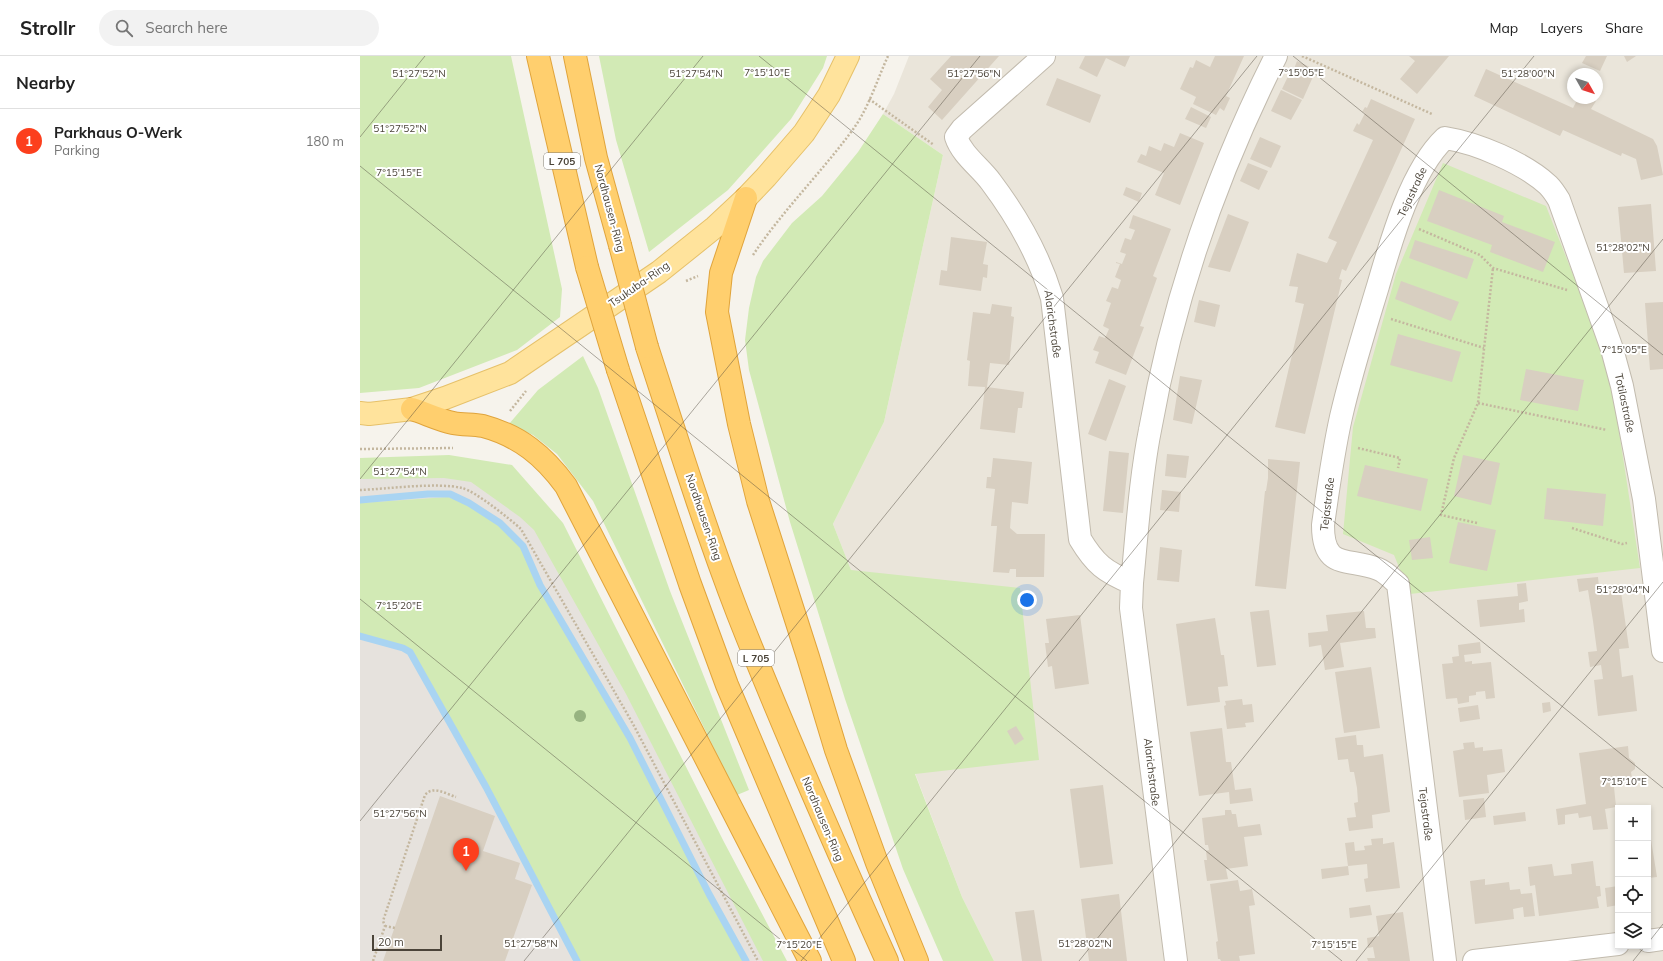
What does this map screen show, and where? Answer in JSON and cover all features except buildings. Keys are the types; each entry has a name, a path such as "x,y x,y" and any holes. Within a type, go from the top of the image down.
{"highway":[{"name":"L 705","path":"538,56 587,267 618,370 690,584 727,685 844,961"},
{"name":"Nordhausen-Ring","path":"575,56 596,158 647,347 694,488 738,612 829,834 886,961"},
{"path":"746,198 721,273 717,312 739,424 758,501 836,750 877,863 916,961"},
{"path":"412,409 452,423 482,426 510,436 525,444 547,462 566,486 810,961"}],"main road":[{"name":"Tsukuba-Ring","path":"360,413 369,414 412,409 510,373 659,272 715,227 746,198 804,133 829,95 848,56"}],"street":[{"name":"Alarichstraße","path":"1044,56 962,129 956,137 959,147 986,175 1009,207 1044,272 1052,298 1080,539 1089,555 1109,574 1132,584"},
{"name":"Alarichstraße","path":"1176,961 1131,608 1132,584 1149,431 1167,348 1184,282 1208,209 1239,135 1276,56"},
{"name":"Tejastraße","path":"1445,138 1433,149 1416,180 1399,220 1370,312 1341,416 1323,526 1323,543 1331,555 1346,562 1378,569 1398,584 1445,961"},
{"name":"Totilastraße","path":"1445,138 1461,141 1533,172 1549,186 1559,200 1612,349 1631,432 1644,499 1663,651"},
{"path":"1651,940 1663,939"},
{"path":"1474,961 1615,944"}],"path":[{"path":"1302,56 1432,114"},
{"path":"869,99 936,146"},
{"path":"1399,220 1480,255 1493,268 1579,293 1592,293"},
{"path":"1477,523 1440,515 1454,458 1478,403 1493,268"},
{"path":"1370,312 1484,348"},
{"path":"1478,403 1622,434 1631,432"},
{"path":"1336,443 1400,458 1398,468"},
{"path":"360,490 442,486 463,488 507,516 520,529 633,724 758,961"},
{"path":"1572,528 1622,544 1638,542 1650,545"},
{"path":"373,961 385,926 383,921 425,795 428,791 433,789 456,797"},
{"path":"385,926 395,928"}],"shaded area":[{"path":"909,56 1663,56 1663,961 994,961 962,897 915,773 851,570 833,524 884,422 943,155 883,114 894,94"},
{"path":"360,466 465,475 517,509 539,533 632,699 770,961 360,961"}],"green space":[{"path":"360,56 511,56 562,289 560,317 517,350 419,388 360,393"},
{"path":"599,56 827,56 823,68 791,119 728,190 649,252 616,140"},
{"path":"883,114 943,155 884,422 833,524 851,570 1020,588 1039,760 915,774 962,897 994,961 943,961 903,869 845,699 790,522 749,370 745,340 749,308 756,277 763,261 792,223 822,196 858,152"},
{"path":"1443,163 1546,206 1609,366 1640,568 1410,594 1394,555 1343,534 1353,427 1396,274"},
{"path":"583,356 598,388 670,591 749,790 737,795 593,501 557,454 533,435 509,424 538,390"},
{"path":"449,455 512,465 563,523 724,842 787,961 763,961 626,694 534,530 520,517 471,482 444,478 360,479 360,458"},
{"path":"448,497 471,505 505,528 523,549 628,739 744,961 577,961 478,777 407,651 360,637 360,503"}],"waterway":[{"path":"360,500 428,494 450,494 469,503 500,523 523,546 540,585 630,738 709,894 746,961"},
{"path":"360,636 403,648 410,652 486,787 577,961"}],"place":[{"name":"Parkhaus O-Werk","path":"466,871"}]}
